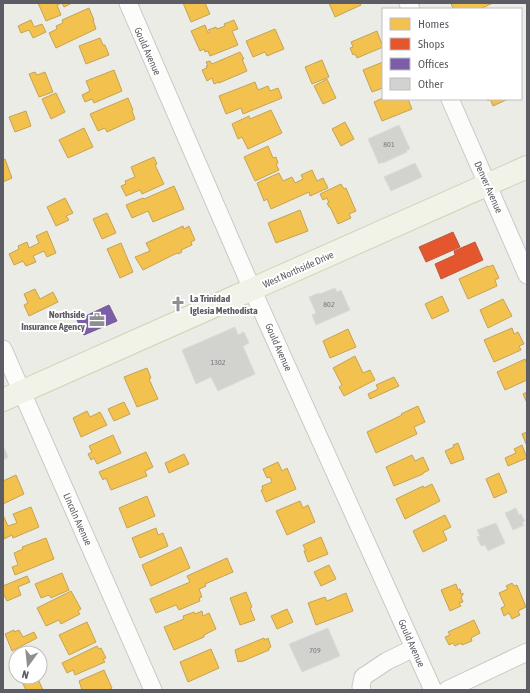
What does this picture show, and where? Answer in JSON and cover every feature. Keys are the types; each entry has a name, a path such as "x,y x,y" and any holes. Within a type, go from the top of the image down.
{"main road":[{"name":"West Northside Drive","path":"13,396 527,167"}],"street":[{"name":"Gould Avenue","path":"128,3 252,289 433,690"},
{"name":"Denver Avenue","path":"450,100 527,275"},
{"name":"Lincoln Avenue","path":"3,349 13,396 154,690"},
{"path":"359,689 363,677 386,661 414,648"},
{"path":"447,690 527,652"}],"building: Homes":[{"path":"38,3 62,3 57,5 61,15 46,21"},
{"path":"62,3 72,3 64,7"},
{"path":"183,3 205,3 210,14 191,22"},
{"path":"329,3 360,3 361,5 335,17"},
{"path":"451,3 493,3 482,8 453,8"},
{"path":"89,8 96,29 56,48 49,33 57,29 56,26 63,23 62,20"},
{"path":"31,20 34,27 42,24 46,32 33,38 29,30 21,33 18,26"},
{"path":"234,20 238,29 232,31 238,45 210,56 208,51 205,52 204,49 200,51 191,31 205,25 208,33 210,32 208,30 225,26 224,24"},
{"path":"275,29 284,49 267,56 265,52 253,57 246,41"},
{"path":"377,31 382,47 357,58 355,54 353,55 350,48 353,47 351,42"},
{"path":"100,38 109,55 86,64 79,46"},
{"path":"240,52 244,59 242,59 247,71 219,83 214,84 212,78 207,81 202,70 208,66 206,62 210,61 212,64"},
{"path":"322,60 329,77 312,84 305,67"},
{"path":"382,62 382,88 372,92 363,70"},
{"path":"114,70 122,91 94,103 92,99 85,102 82,95 90,91 86,81"},
{"path":"35,72 37,75 45,72 53,92 39,97 29,74"},
{"path":"327,79 336,98 323,104 314,86"},
{"path":"255,82 258,90 268,86 270,91 278,88 282,98 243,114 241,108 226,114 219,96"},
{"path":"56,93 65,112 51,119 42,99"},
{"path":"128,98 135,119 107,132 105,128 98,131 90,114"},
{"path":"382,98 382,100 408,100 412,109 382,121 374,102"},
{"path":"490,100 506,100 493,106"},
{"path":"271,110 282,133 248,149 242,137 238,139 232,124 249,116 250,119"},
{"path":"26,111 31,126 15,132 9,117"},
{"path":"345,122 354,139 341,146 332,129"},
{"path":"84,128 93,147 68,158 59,140"},
{"path":"268,146 273,158 276,157 278,163 276,164 279,170 255,181 244,157"},
{"path":"154,157 157,164 155,165 164,184 142,194 140,190 126,196 121,186 126,184 125,181 135,177 131,167"},
{"path":"5,159 12,178 3,182 3,160"},
{"path":"312,170 317,181 323,178 328,188 310,196 309,192 271,209 267,199 264,201 257,183 279,173 283,181 292,177 295,183 303,179 301,175"},
{"path":"341,184 344,189 346,188 356,211 349,214 351,218 338,224 327,203 329,203 327,198 323,200 320,194"},
{"path":"174,186 184,209 153,222 148,211 132,218 126,205"},
{"path":"65,198 73,213 66,216 69,220 56,226 47,207"},
{"path":"300,210 308,231 276,243 268,223"},
{"path":"107,213 116,233 102,239 93,219"},
{"path":"183,226 184,229 189,226 195,240 191,242 192,245 181,250 182,252 143,270 135,257 150,251 146,243"},
{"path":"47,231 56,253 47,257 44,251 33,256 36,262 26,266 23,261 14,265 9,254 19,249 18,246 27,242 29,248 39,243 36,236"},
{"path":"121,243 133,272 120,278 107,249"},
{"path":"493,265 499,278 495,280 497,286 468,299 459,279"},
{"path":"35,289 40,299 53,292 58,302 29,316 24,305 28,303 24,294"},
{"path":"442,296 449,311 432,319 425,304"},
{"path":"503,299 512,316 488,328 480,310"},
{"path":"512,328 514,334 518,332 524,344 519,346 521,350 494,362 484,340"},
{"path":"348,329 356,347 330,358 323,341"},
{"path":"355,356 363,373 370,370 375,380 344,396 339,387 342,385 333,368"},
{"path":"525,359 527,364 527,380 505,390 497,372"},
{"path":"147,368 151,378 149,379 158,399 137,407 124,377"},
{"path":"394,377 399,386 370,399 368,394 378,389 376,385"},
{"path":"527,392 527,403 523,394"},
{"path":"124,402 130,414 114,421 108,409"},
{"path":"418,406 425,422 414,427 417,434 376,453 367,432"},
{"path":"87,411 90,417 100,412 107,425 81,437 73,418"},
{"path":"527,432 527,446 522,434"},
{"path":"113,435 121,453 97,464 94,458 91,460 88,454 92,452 89,446"},
{"path":"458,443 464,459 451,464 445,451 454,447 453,445"},
{"path":"522,445 527,458 508,466 505,458 516,453 514,449"},
{"path":"146,452 153,467 145,471 147,476 111,490 106,478 103,480 99,472"},
{"path":"184,454 189,464 169,473 165,463"},
{"path":"412,455 415,461 423,457 429,470 394,486 386,467"},
{"path":"278,462 282,471 287,468 296,489 266,502 261,490 263,490 262,486 272,482 270,477 267,478 263,469"},
{"path":"499,473 507,492 494,498 486,479"},
{"path":"16,475 24,494 3,504 3,481"},
{"path":"432,484 440,501 405,519 396,499 423,486 424,488"},
{"path":"147,496 155,516 127,528 119,508"},
{"path":"300,501 303,508 308,505 315,522 287,535 276,511"},
{"path":"31,507 39,527 13,538 12,535 4,539 3,515 8,526 17,523 13,514"},
{"path":"445,515 451,527 443,531 447,540 423,552 413,531"},
{"path":"156,528 158,535 163,533 168,546 140,558 132,538"},
{"path":"321,537 328,554 308,562 303,545"},
{"path":"46,538 54,559 15,575 12,567 18,565 14,553 23,549 22,547"},
{"path":"181,547 190,568 151,586 142,565"},
{"path":"227,558 233,572 205,584 206,586 199,589 202,597 199,598 200,601 179,610 176,605 156,613 150,599 190,582 187,576"},
{"path":"329,565 336,579 321,586 314,572"},
{"path":"62,573 69,590 51,598 49,595 41,598 35,584"},
{"path":"27,576 30,582 18,587 21,595 7,601 3,593 3,586"},
{"path":"512,583 514,586 517,585 526,607 518,611 520,615 512,619 509,613 504,616 501,608 505,606 499,593 508,589 506,586"},
{"path":"456,584 458,590 460,589 460,593 463,593 461,597 463,602 459,603 461,606 450,611 441,590"},
{"path":"71,591 81,609 78,611 80,614 61,624 59,620 46,626 37,608"},
{"path":"246,592 255,620 240,625 230,598"},
{"path":"346,593 353,611 316,625 308,603 325,597 327,601"},
{"path":"287,609 293,622 277,629 271,616"},
{"path":"202,611 203,616 209,613 216,629 204,635 204,637 174,650 164,627 184,619 183,616"},
{"path":"474,620 480,633 471,638 472,641 462,645 461,643 455,646 453,643 449,645 445,637 450,635 448,632"},
{"path":"87,622 96,642 69,655 59,635"},
{"path":"14,630 14,632 19,630 23,637 34,632 37,638 24,645 10,645 5,634"},
{"path":"264,638 265,640 268,638 271,647 269,650 238,662 235,650"},
{"path":"97,646 99,649 101,648 106,658 103,659 105,662 75,675 73,670 67,673 62,663"},
{"path":"211,649 219,668 188,682 180,662"},
{"path":"104,670 112,688 108,690 82,690 79,681"},
{"path":"24,685 41,685 43,690 26,690"}],"building: Shops":[{"path":"453,232 460,247 426,262 419,247"},
{"path":"475,242 483,260 441,279 435,264 455,255 454,251"}],"building: Offices":[{"name":"Northside Insurance Agency","path":"109,305 117,321 84,335 77,320"}],"building: Other":[{"path":"399,125 410,149 406,151 407,152 379,164 368,139"},
{"path":"415,163 422,177 391,191 384,177"},
{"path":"335,288 337,292 341,290 350,310 316,325 312,315 316,313 309,297"},
{"path":"235,327 238,335 244,332 249,343 243,346 255,374 218,391 211,377 196,384 182,350"},
{"path":"3,445 8,457 3,460"},
{"path":"516,508 519,515 521,514 525,521 522,523 524,525 513,530 505,513"},
{"path":"496,523 505,543 488,551 485,545 481,546 477,537 480,536 477,530"},
{"path":"328,628 340,656 302,672 289,644"}],"place":[{"name":"La Trinidad Iglesia Methodista","path":"178,304"},
{"name":"Northside Insurance Agency","path":"97,320"}]}
